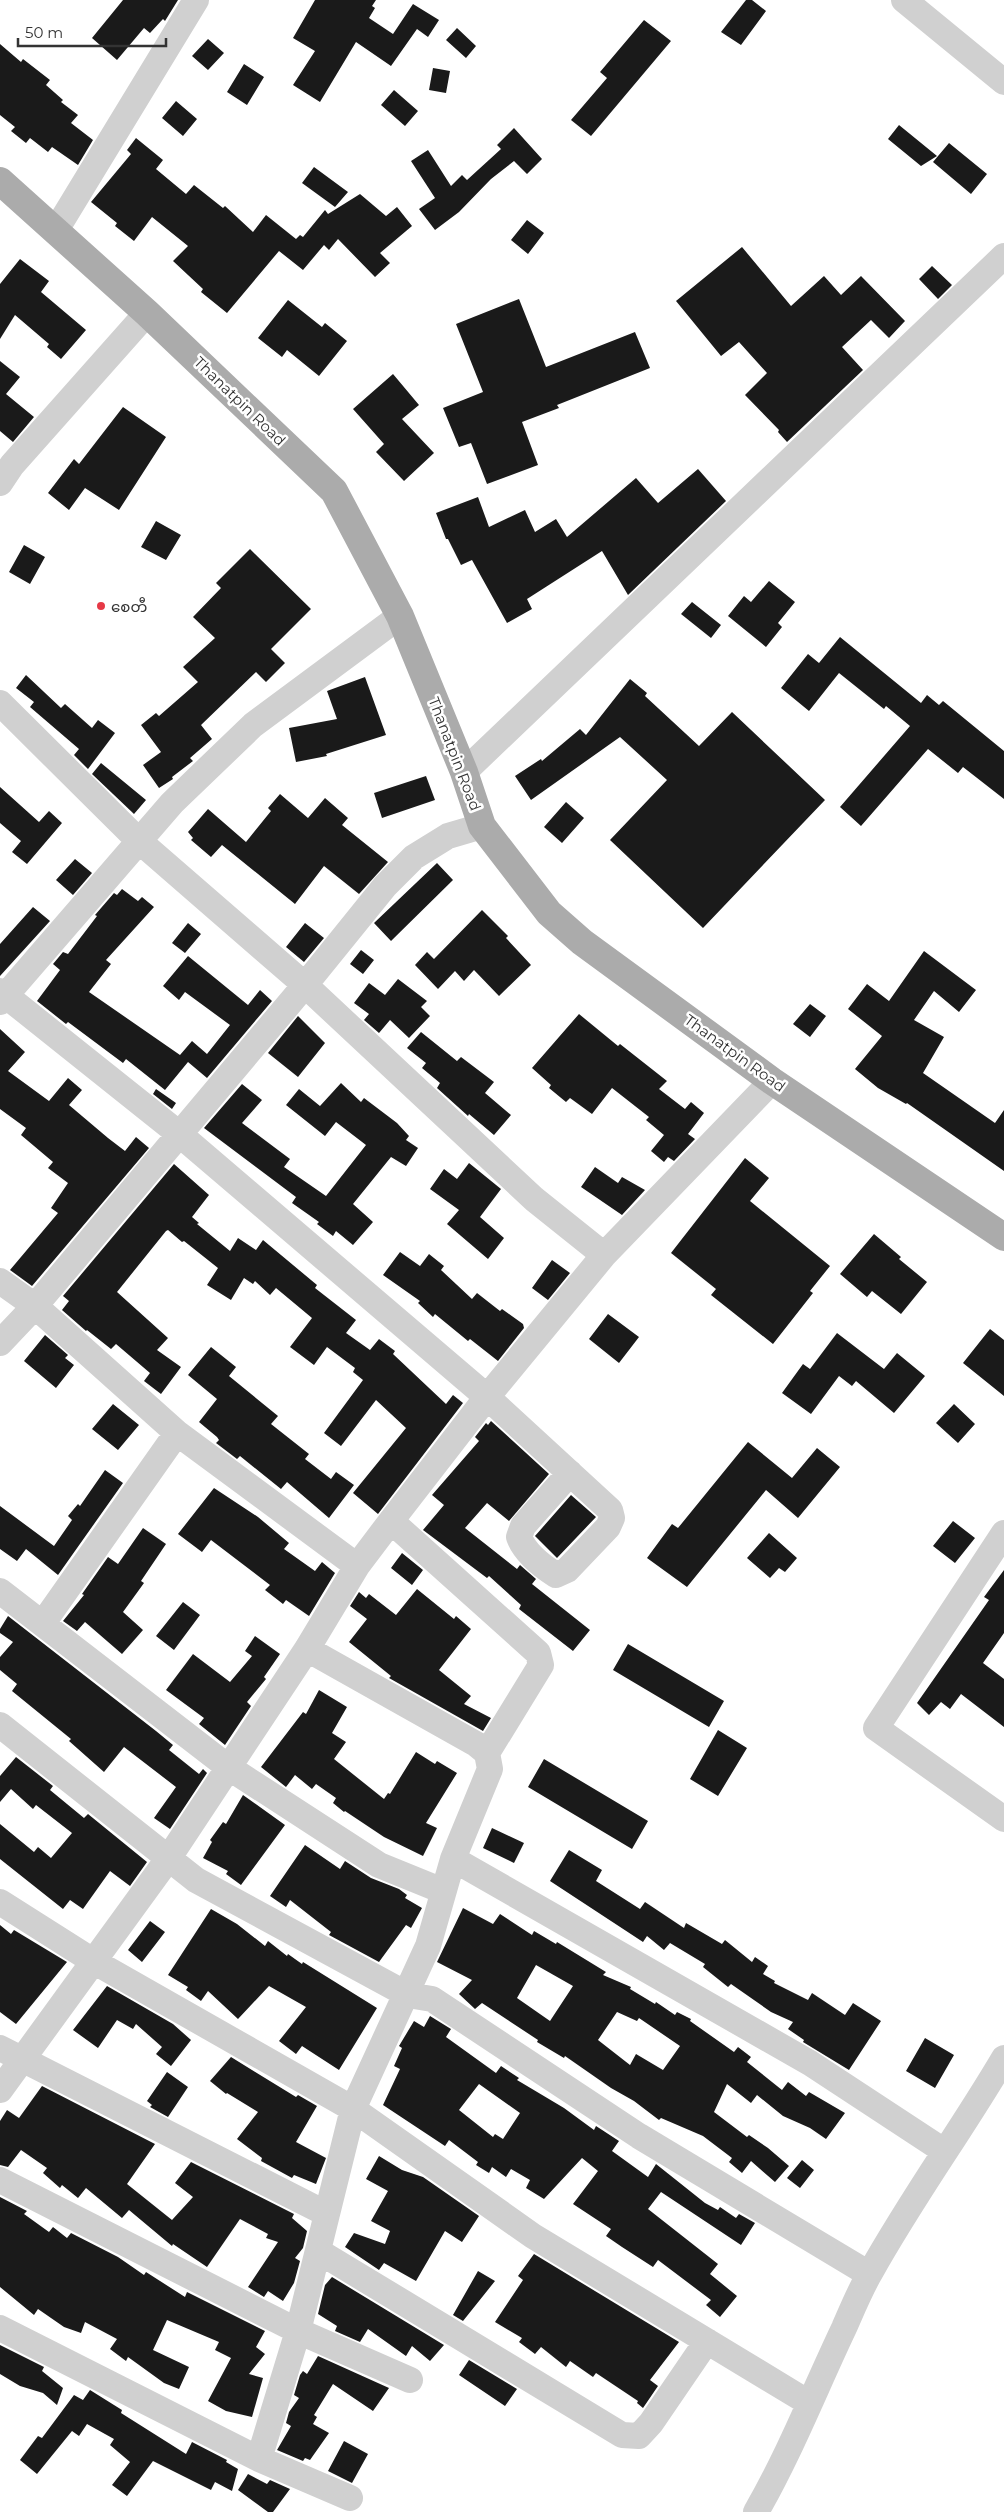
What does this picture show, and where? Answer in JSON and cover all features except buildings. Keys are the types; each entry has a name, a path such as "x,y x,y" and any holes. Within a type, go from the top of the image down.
{"main road":[{"name":"Thanatpin Road","path":"0,181 147,313 334,491 400,616 464,772 482,826 549,913 582,942 772,1081 1004,1237"}],"street":[{"path":"56,230 196,0"},
{"path":"904,0 1004,82"},
{"path":"464,772 1004,256"},
{"path":"4,468 147,313"},
{"path":"400,616 253,725 172,803 2,997 178,1133 487,1397 570,1473"},
{"path":"0,703 138,840 305,985 534,1199 604,1255"},
{"path":"0,1343 35,1306 178,1133 305,985 384,886 414,857 448,836 482,826"},
{"path":"0,2090 11,2054 93,1962 168,1859 307,1649 357,1566 391,1521 487,1397 604,1255 772,1081"},
{"path":"0,1281 35,1306 177,1433 357,1566"},
{"path":"43,1623 177,1433"},
{"path":"391,1521 538,1653 541,1665 487,1753"},
{"path":"1004,1533 876,1728 1004,1819"},
{"path":"0,1591 228,1767 379,1865 443,1891"},
{"path":"259,2459 298,2331 353,2109 408,1994 428,1946 453,1859 490,1769 487,1753 476,1744 307,1649"},
{"path":"0,1725 196,1880 408,1994 432,1999 639,2136 869,2274"},
{"path":"453,1859 802,2058 944,2151"},
{"path":"0,1902 93,1962 353,2109 533,2236 809,2403"},
{"path":"11,2054 327,2214"},
{"path":"756,2512 781,2468 869,2274 944,2151 963,2128 1004,2058"},
{"path":"0,2180 298,2331 410,2380"},
{"path":"318,2252 622,2435 639,2436 651,2422 707,2341"},
{"path":"0,2328 259,2459 350,2498"}],"place":[{"name":"စေတီ","path":"101,606"}]}
